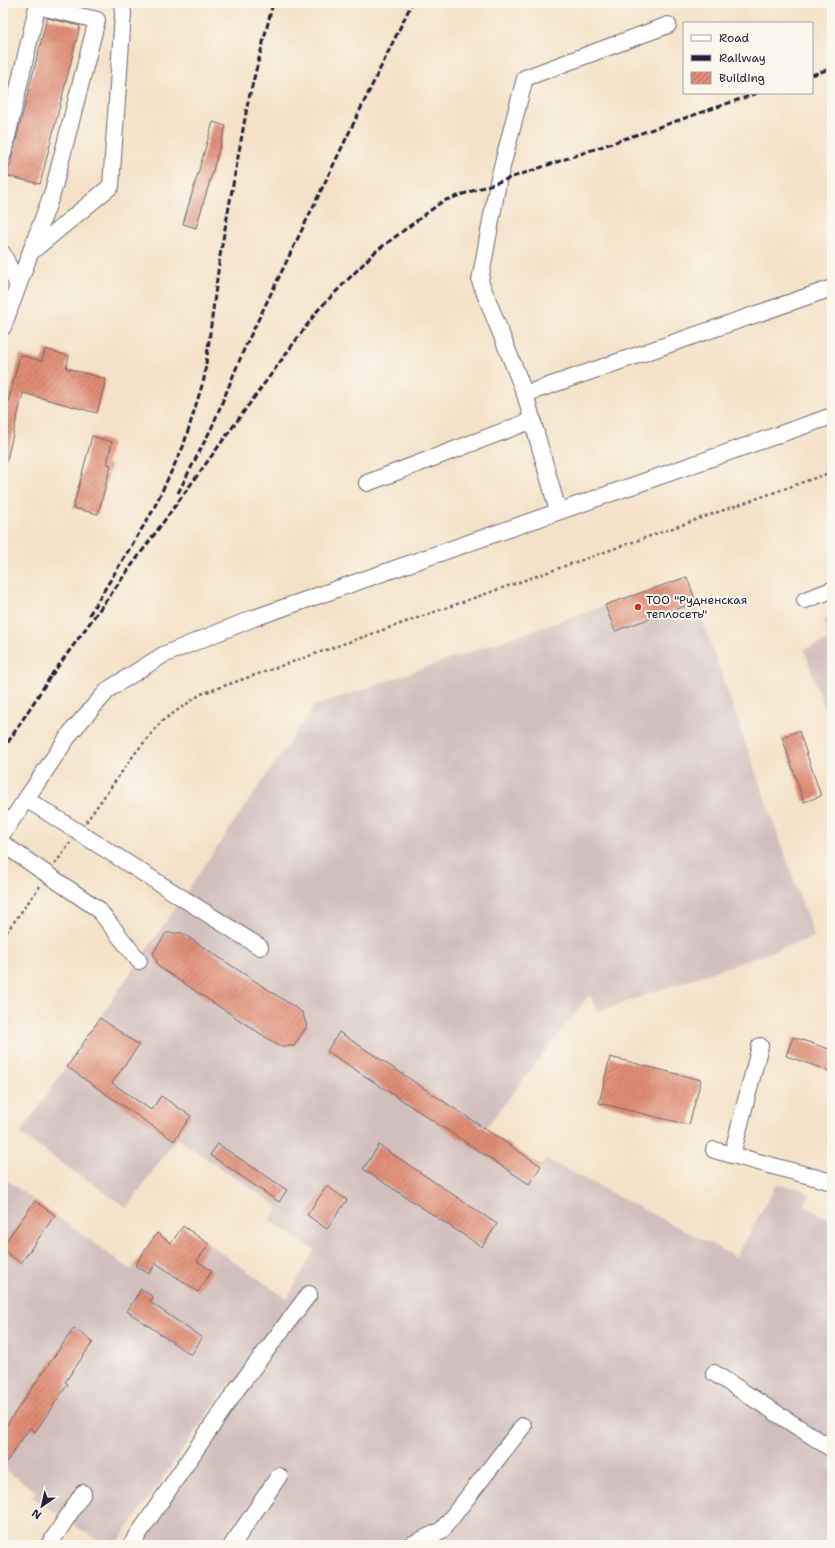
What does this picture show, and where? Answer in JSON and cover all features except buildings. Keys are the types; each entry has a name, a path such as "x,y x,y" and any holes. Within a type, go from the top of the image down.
{"street":[{"path":"30,253 111,186 123,14 122,3"},
{"path":"3,154 37,4 97,20 53,191 3,327"},
{"path":"558,512 525,394 480,281 498,182 525,78 668,25"},
{"path":"3,254 18,286"},
{"path":"525,394 832,288"},
{"path":"6,822 26,799 72,731 109,689 163,655 254,618 832,416"},
{"path":"367,483 533,420"},
{"path":"805,600 832,590"},
{"path":"26,799 260,947"},
{"path":"3,844 98,909 139,961"},
{"path":"732,1155 760,1046"},
{"path":"714,1150 832,1182"},
{"path":"131,1545 237,1389 309,1294"},
{"path":"714,1373 832,1449"},
{"path":"411,1545 442,1530 523,1426"},
{"path":"232,1545 279,1476"},
{"path":"48,1545 83,1493"}],"path":[{"path":"3,938 136,752 162,721 201,694 832,472"}],"shaded area":[{"path":"687,577 814,937 597,1012 590,994 485,1129 541,1166 546,1159 736,1257 776,1185 799,1188 810,1195 804,1205 832,1221 832,1545 137,1545 241,1392 229,1383 116,1545 104,1545 32,1497 36,1491 3,1469 3,1179 131,1270 157,1233 171,1243 183,1226 287,1299 314,1250 270,1220 279,1207 176,1138 127,1208 20,1134 314,706"},
{"path":"832,617 832,730 804,649 831,640 824,620"}],"railway":[{"path":"89,615 152,512 183,447 204,379 220,256 248,102 273,3"},
{"path":"178,493 212,427 245,347 412,3"},
{"path":"813,75 832,68"},
{"path":"51,676 318,310 375,252 443,201 755,94"},
{"path":"3,750 54,671"}],"place":[{"name":"ТОО \"Рудненская теплосеть\"","path":"638,607"}]}
